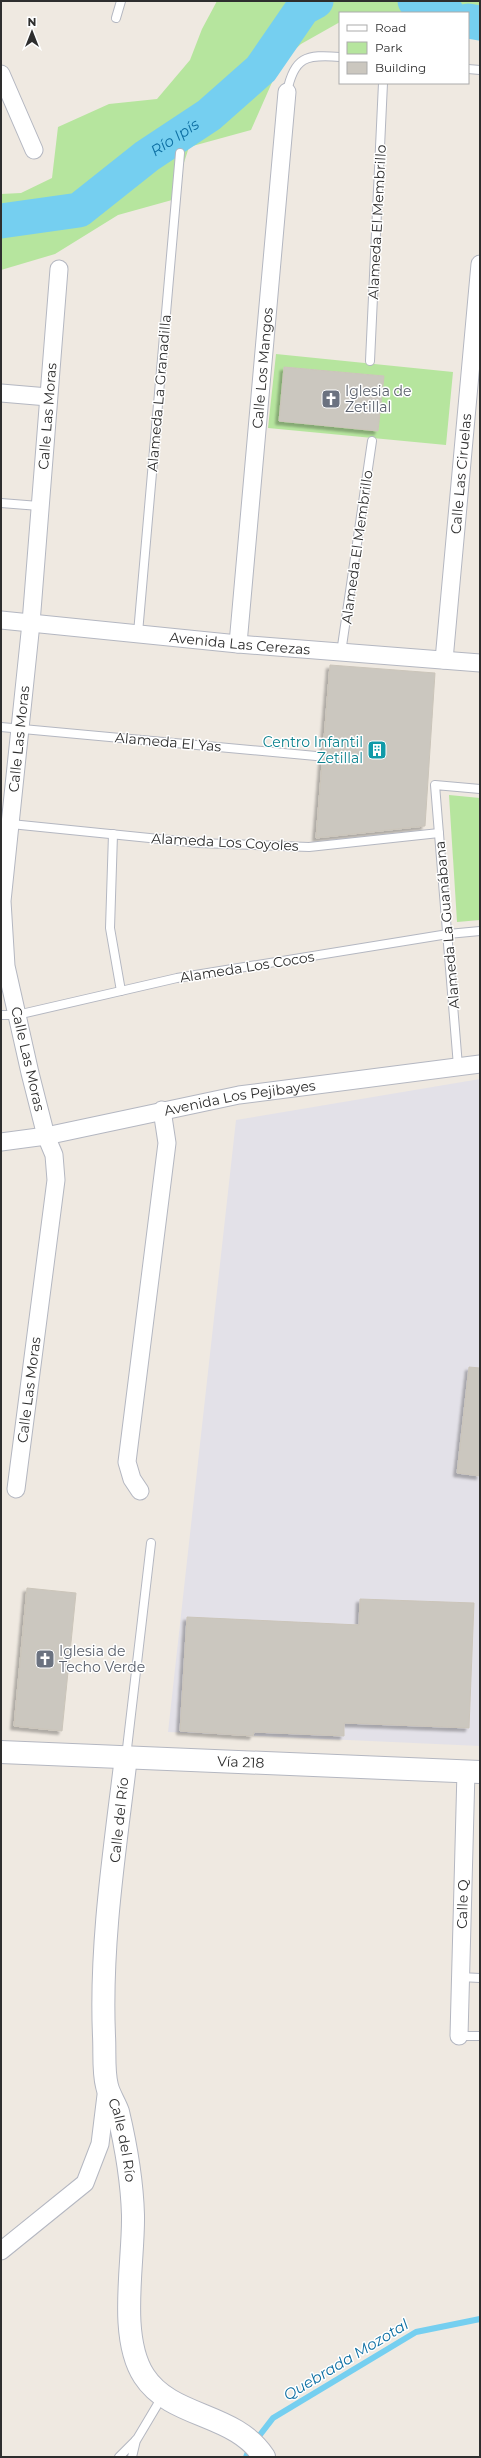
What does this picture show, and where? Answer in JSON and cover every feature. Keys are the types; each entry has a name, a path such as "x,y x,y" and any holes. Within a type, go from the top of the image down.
{"street":[{"path":"1,74 34,150"},
{"name":"Calle Los Mangos","path":"238,644 287,92"},
{"name":"Calle Las Ciruelas","path":"444,660 480,264"},
{"name":"Calle Las Moras","path":"16,1489 56,1180 54,1155 46,1136 9,1015 2,921 2,900 6,823 20,728 31,623 39,506 59,269"},
{"path":"1,394 48,397"},
{"name":"Avenida Las Cerezas","path":"1,620 238,644 480,663"},
{"name":"Avenida Los Pejibayes","path":"1,1142 46,1136 162,1110 238,1095 480,1064"},
{"path":"140,1491 132,1479 126,1462 167,1143 162,1110"},
{"name":"Vía 218","path":"1,1752 473,1772"},
{"name":"Calle del Río","path":"126,1757 104,1953 104,2019 107,2086 117,2109 130,2167 133,2216 130,2315 133,2348 144,2376 162,2397 240,2431 264,2456"},
{"name":"Calle Q","path":"459,2036 460,1977 473,1772"},
{"path":"1,2251 86,2183 100,2144 107,2086"}],"lane":[{"path":"116,18 121,1"},
{"path":"287,92 291,73 297,64 310,57 339,57"},
{"path":"469,69 480,70"},
{"name":"Alameda El Membrillo","path":"370,361 383,84"},
{"name":"Alameda La Granadilla","path":"138,633 180,153"},
{"name":"Alameda El Membrillo","path":"341,653 372,441"},
{"path":"1,503 39,506"},
{"name":"Alameda El Yas","path":"1,727 316,756"},
{"name":"Alameda La Guanábana","path":"458,1066 436,785 480,788"},
{"name":"Alameda Los Coyoles","path":"6,823 199,843 309,847 439,833"},
{"path":"113,834 110,928 121,991"},
{"name":"Alameda Los Cocos","path":"9,1015 177,978 448,934 480,931"},
{"path":"126,1757 151,1543"},
{"path":"460,1977 480,1978"},
{"path":"459,2036 480,2036"},
{"path":"120,2457 136,2439 162,2397"},
{"path":"132,2457 136,2439"}],"shaded area":[{"path":"480,1079 480,1746 168,1732 236,1120"}],"green space":[{"path":"217,1 480,1 480,39 469,37 469,12 339,12 339,23 301,44 281,62 251,130 189,147 172,200 118,215 55,254 1,270 1,194 21,193 52,178 58,127 109,104 157,99 190,60 202,29"},
{"path":"276,354 453,372 446,445 268,428","holes":["284,367 383,376 378,431 279,421"]},
{"path":"449,795 480,798 480,920 457,922"}],"building":[{"name":"Iglesia de Zetillal","path":"284,367 384,376 378,431 279,421"},
{"name":"Centro Infantil Zetillal","path":"330,665 435,673 425,826 316,838"},
{"path":"469,1367 480,1368 480,1476 457,1473"},
{"name":"Iglesia de Techo Verde","path":"27,1588 76,1593 62,1731 14,1726"},
{"path":"360,1599 474,1603 469,1728 344,1723 344,1736 254,1732 253,1736 180,1731 187,1617 359,1625"}],"waterway":[{"name":"Río Ipís","path":"1,221 79,210 147,156 209,115 261,69 303,8 316,1"},
{"name":"Río Ipís","path":"415,1 444,12"},
{"name":"Río Ipís","path":"469,21 480,23"},
{"name":"Quebrada Mozotal","path":"256,2440 273,2418 416,2332 480,2319"},
{"name":"Quebrada Mozotal","path":"246,2457 250,2447"}],"place":[{"name":"Iglesia de Zetillal","path":"331,399"},
{"name":"Centro Infantil Zetillal","path":"377,750"},
{"name":"Iglesia de Techo Verde","path":"45,1659"}]}
